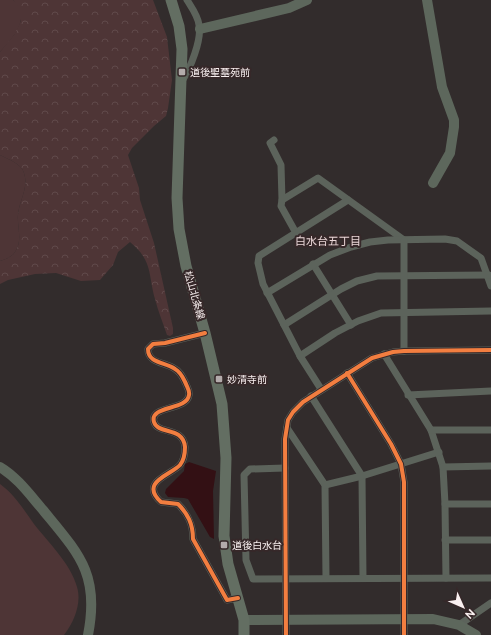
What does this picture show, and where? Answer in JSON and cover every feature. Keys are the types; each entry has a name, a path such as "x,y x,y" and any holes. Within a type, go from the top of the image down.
{"main road":[{"name":"松山北条線","path":"171,0 181,36 182,62 178,198 179,229 186,266 205,333 222,404 226,458 224,536 228,564 244,620 244,635"}],"street":[{"path":"182,82 193,61 200,29 197,17 187,0"},
{"path":"200,29 289,8 307,0"},
{"path":"427,0 442,87 454,120 450,153 433,183"},
{"path":"274,140 270,143 281,165 282,206 296,233"},
{"path":"282,200 318,178 404,241"},
{"path":"321,389 300,356 262,284 258,263 259,256 348,200"},
{"path":"267,293 330,255 364,243 388,240 404,241 445,239 457,241 481,258 489,275 491,286"},
{"path":"404,241 404,351"},
{"path":"313,264 351,325"},
{"path":"284,325 332,294 357,282 377,276 489,275"},
{"path":"300,356 335,333 381,313 491,311"},
{"path":"205,333 165,343 153,344 148,349 148,354 151,358 175,368 181,374 188,389 189,396 186,401 181,404 158,412 154,416 156,425 178,435 185,448 185,454 181,464 158,480 154,490 155,495 161,502 178,504 188,515 193,528 193,539 226,600 238,598"},
{"path":"286,635 285,438 288,420 293,412 302,402 321,389 372,358 384,354 404,351 491,350"},
{"path":"384,354 431,430 439,452 443,467 446,578"},
{"path":"347,373 391,444 401,464 404,482 404,635"},
{"path":"408,395 491,392"},
{"path":"312,396 362,476 363,578"},
{"path":"286,428 325,485 326,578"},
{"path":"431,430 491,430"},
{"path":"325,485 362,476 439,452"},
{"path":"443,467 491,466"},
{"path":"0,467 10,474 29,494 79,556 85,570 92,595 92,608 88,635"},
{"path":"285,468 250,469 244,475 246,560 253,579 491,578"},
{"path":"445,504 491,504"},
{"path":"445,540 491,540"},
{"path":"459,625 490,604"},
{"path":"244,620 433,619 459,625 476,635"}],"green space":[{"path":"0,0 13,0 21,10 21,16 18,28 0,52"},
{"path":"13,0 153,0 167,37 172,80 168,108 166,116 132,148 128,155 139,188 140,200 154,243 173,328 173,334 170,336 167,335 158,308 146,262 143,255 130,242 118,252 113,265 100,280 81,281 56,273 35,274 8,280 0,284 0,261 7,259 12,255 19,243 18,215 25,189 24,173 21,167 0,155 0,52 14,35 21,21 20,9"},
{"path":"0,155 21,167 24,173 25,189 18,215 19,243 12,255 7,259 0,261"},
{"path":"0,484 10,492 18,502 70,570 74,578 78,593 78,606 74,618 64,635 0,635"}],"shaded area":[{"path":"189,462 216,471 213,491 214,539 210,537 188,499 168,497 165,493 166,489 184,471 185,464"}],"cycle path":[{"path":"205,333 165,343 153,344 148,349 149,354 154,360 171,367 182,375 189,391 187,400 182,404 162,410 154,417 156,426 180,436 185,447 184,456 180,465 159,480 153,489 155,495 161,502 178,504 185,512 191,524 193,539 227,600 238,598"},
{"path":"286,635 285,439 288,420 293,412 303,402 372,358 393,352 404,351 491,350"},
{"path":"347,373 391,444 401,464 404,482 404,635"}],"place":[{"name":"道後聖墓苑前","path":"182,72"},
{"name":"妙清寺前","path":"219,379"},
{"name":"道後白水台","path":"224,545"}],"district":[{"name":"白水台五丁目","path":"328,241"}]}
